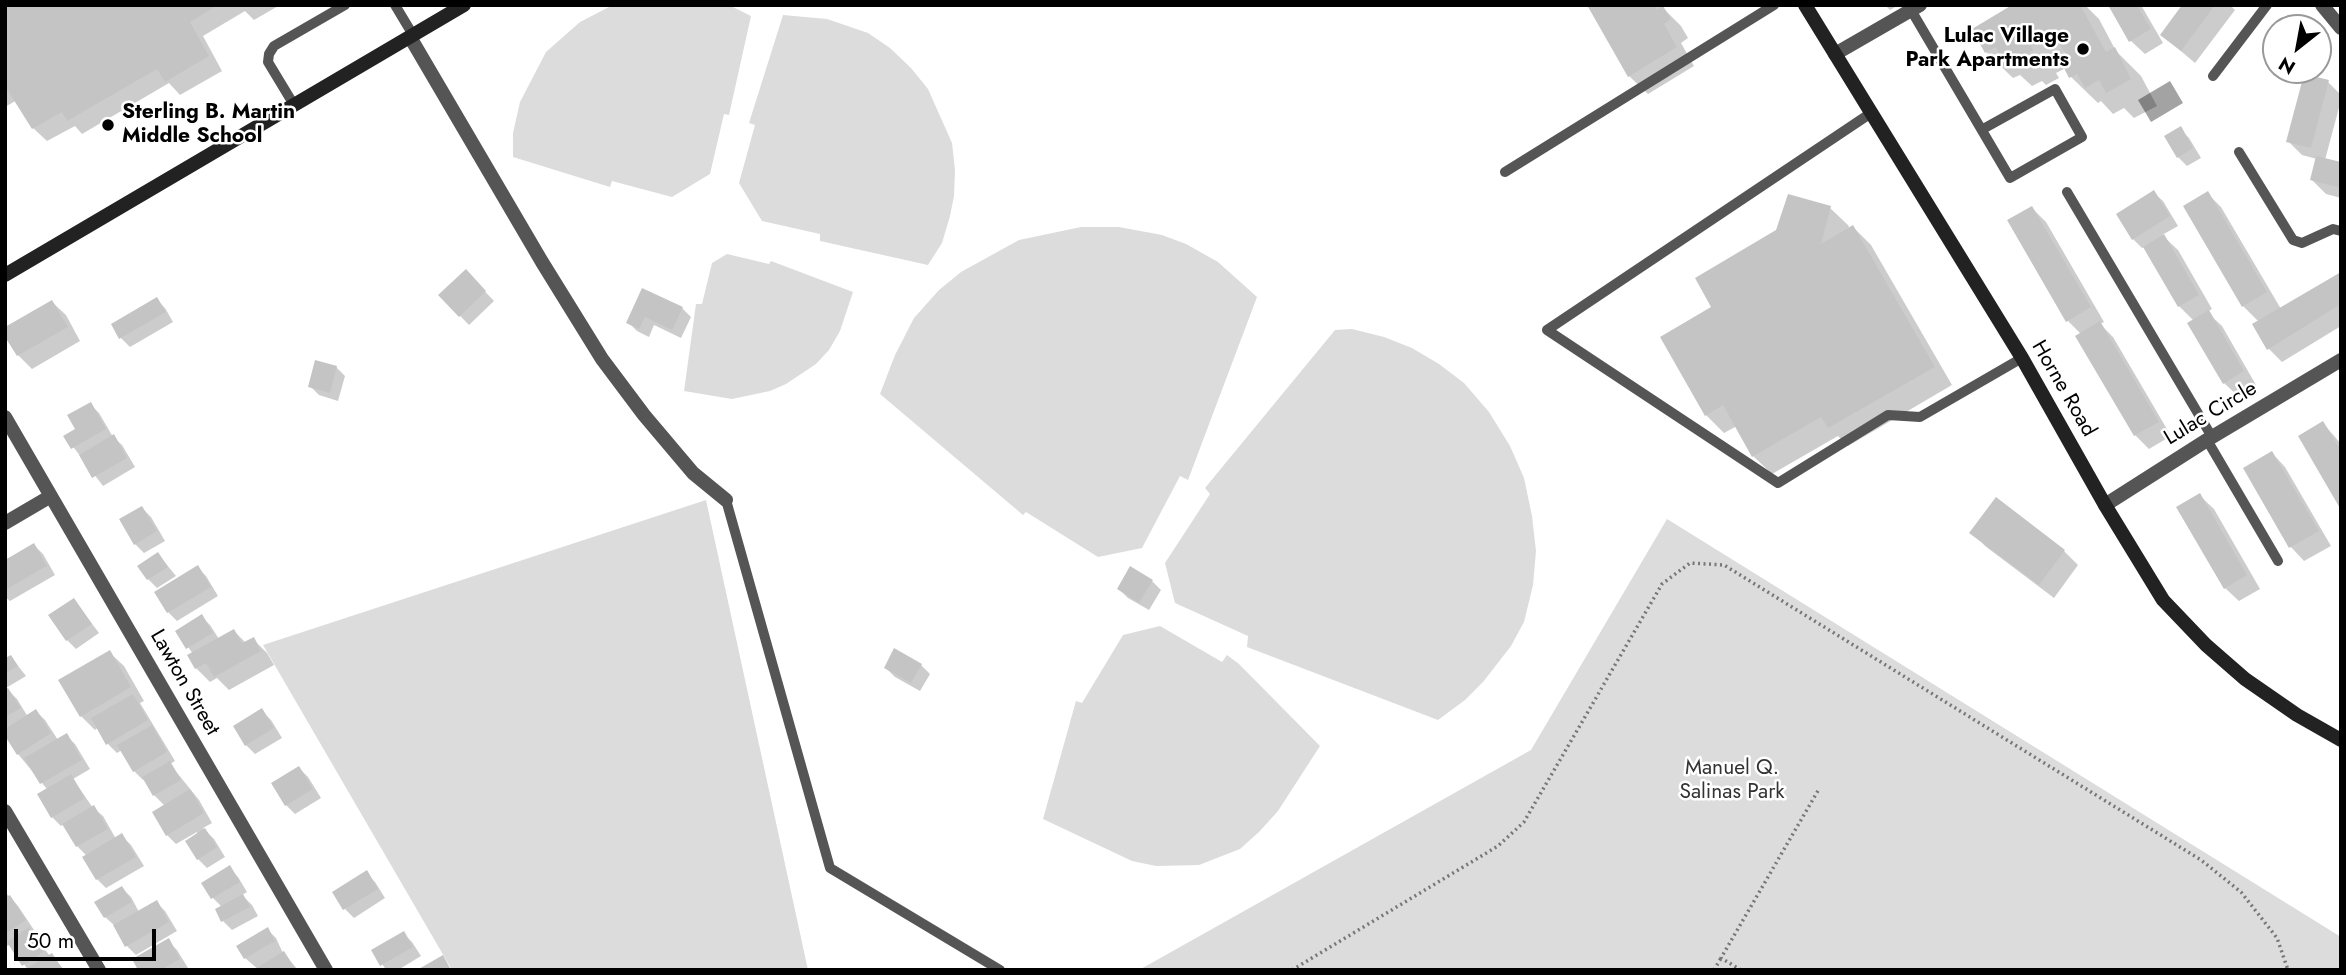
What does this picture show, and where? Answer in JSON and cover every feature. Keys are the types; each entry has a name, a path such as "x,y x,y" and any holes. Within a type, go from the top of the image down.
{"main road":[{"name":"Horne Road","path":"1805,5 2022,358 2105,505 2163,600 2206,645 2245,679 2297,715 2341,740"},
{"path":"5,275 460,6"}],"street":[{"path":"2322,5 2341,27"},
{"path":"1835,54 1915,8"},
{"path":"412,36 601,359 643,415 693,473 726,500"},
{"name":"Lulac Circle","path":"2105,505 2210,438 2338,367"},
{"name":"Lawton Street","path":"5,418 326,970"},
{"path":"5,523 51,496"},
{"path":"5,811 99,970"}],"lane":[{"path":"294,105 268,62 269,54 274,46 345,5"},
{"path":"395,5 412,36"},
{"path":"1505,172 1774,5"},
{"path":"2213,76 2267,5"},
{"path":"1915,8 2010,178 2082,137 2055,89 1983,129"},
{"path":"1871,113 1547,330 1778,483 1888,415 1920,417 2022,358"},
{"path":"2239,152 2292,240 2302,243 2333,229 2341,231"},
{"path":"2067,192 2278,561"},
{"path":"726,500 830,868 1000,970"}],"path":[{"path":"1292,970 1498,846 1524,822 1662,584 1690,563 1724,565 2201,860 2241,892 2277,938 2288,970"},
{"path":"1714,970 1819,789"},
{"path":"1721,958 1741,970"}],"green space":[{"path":"613,5 729,5 751,16 729,115 724,114 710,174 672,197 612,181 610,187 513,157 513,133 520,102 546,52 580,22"},
{"path":"783,15 827,19 868,33 890,48 928,89 952,143 955,170 950,216 942,243 928,265 820,241 820,234 762,221 739,183 755,125 749,123"},
{"path":"1081,227 1119,227 1162,235 1186,244 1218,262 1257,297 1188,480 1180,476 1142,548 1098,557 1026,512 1023,515 880,394 895,355 914,318 939,290 961,272 1019,240"},
{"path":"727,254 769,264 771,261 853,292 840,331 829,350 816,364 770,391 732,399 684,391 696,304 702,304 712,263"},
{"path":"1352,329 1412,348 1464,383 1489,412 1510,446 1524,478 1536,551 1533,585 1524,622 1511,646 1483,682 1465,700 1438,720 1247,647 1248,636 1175,603 1165,563 1210,494 1205,488 1335,330"},
{"path":"706,500 808,970 452,970 263,645"},
{"name":"Manuel Q. Salinas Park","path":"1667,519 2341,937 2341,970 1139,970 1531,750"},
{"path":"1160,626 1222,662 1227,655 1239,664 1320,746 1278,811 1259,832 1240,849 1199,865 1156,866 1132,861 1043,819 1076,701 1082,703 1123,635"}],"shaded area":[{"path":"2170,81 2183,103 2151,122 2138,100"}],"building":[{"path":"5,5 218,5 190,22 209,56 165,82 157,69 67,121 62,112 32,129 5,86"},
{"path":"1587,5 1654,5 1656,10 1663,6 1671,19 1664,24 1677,47 1628,77"},
{"name":"Lulac Village Park Apartments","path":"2012,5 2080,5 2106,52 2115,47 2131,79 2106,93 2099,80 2085,88 2077,74 2069,78 2061,62 2068,58 2054,34 2031,46 2033,51 2018,59 2015,54 2004,61 1996,47 1985,53 1972,29"},
{"path":"2108,5 2137,5 2151,29 2129,42"},
{"path":"2182,5 2215,5 2181,51 2160,35"},
{"path":"2301,84 2328,84 2311,148 2286,142"},
{"path":"2181,126 2193,148 2177,158 2164,136"},
{"path":"2316,156 2341,162 2341,188 2310,180"},
{"path":"2154,190 2170,216 2132,240 2116,214"},
{"path":"2208,191 2267,292 2242,307 2183,206"},
{"path":"1788,194 1831,206 1821,244 1853,225 1935,367 1828,428 1821,417 1752,457 1723,405 1705,416 1660,337 1711,307 1695,278 1776,230"},
{"path":"2032,206 2091,307 2066,322 2007,220"},
{"path":"2164,234 2199,295 2178,307 2143,247"},
{"path":"466,269 486,291 459,317 438,295"},
{"path":"2341,272 2341,304 2267,350 2252,324"},
{"path":"642,288 683,307 672,330 645,317 639,329 626,323"},
{"path":"157,297 166,312 119,339 111,324"},
{"path":"52,300 68,327 17,356 5,337 5,327"},
{"path":"2209,310 2244,371 2223,384 2187,323"},
{"path":"2100,321 2159,422 2134,436 2075,336"},
{"path":"315,360 337,366 330,393 308,387"},
{"path":"91,402 106,429 71,449 63,436 75,429 67,415"},
{"path":"2323,421 2341,451 2341,510 2298,436"},
{"path":"114,434 127,458 92,478 79,455"},
{"path":"2272,451 2319,531 2289,548 2243,468"},
{"path":"2200,493 2247,575 2224,589 2176,507"},
{"path":"1996,497 2065,550 2039,585 1969,533"},
{"path":"142,506 157,531 134,545 119,519"},
{"path":"34,543 47,566 5,590 5,560"},
{"path":"158,552 168,567 147,580 137,566"},
{"path":"198,565 211,587 167,613 154,592"},
{"path":"1130,566 1153,580 1139,603 1117,589"},
{"path":"74,598 92,624 66,641 48,615"},
{"path":"202,614 213,633 186,649 175,631"},
{"path":"234,629 242,643 254,637 261,651 214,677 206,663 195,669 187,655"},
{"path":"894,648 922,664 911,683 884,668"},
{"path":"110,650 131,687 80,717 58,680"},
{"path":"11,655 18,666 5,674 5,658"},
{"path":"8,688 21,708 5,717 5,690"},
{"path":"133,694 148,720 106,745 91,718"},
{"path":"262,708 274,728 245,746 233,726"},
{"path":"36,709 51,733 17,755 5,736 5,729"},
{"path":"152,725 167,752 133,772 117,745"},
{"path":"67,733 82,760 40,784 24,758"},
{"path":"170,761 181,780 153,796 142,777"},
{"path":"299,766 313,789 285,806 271,783"},
{"path":"71,774 85,798 51,818 37,794"},
{"path":"190,789 204,813 166,836 152,812"},
{"path":"94,805 108,829 76,847 62,824"},
{"path":"205,828 217,847 197,860 185,841"},
{"path":"122,833 136,857 96,880 82,857"},
{"path":"230,865 240,882 211,899 201,883"},
{"path":"367,870 378,889 343,910 332,892"},
{"path":"122,886 132,902 104,918 94,902"},
{"path":"243,894 250,907 221,922 215,909"},
{"path":"10,895 26,920 5,934 5,898"},
{"path":"157,900 169,922 125,947 113,925"},
{"path":"29,927 45,951 22,966 7,942"},
{"path":"268,927 275,941 244,959 236,946"},
{"path":"404,931 413,947 380,966 371,950"},
{"path":"169,938 180,959 161,970 138,970 132,959"},
{"path":"284,951 296,970 253,970"},
{"path":"52,953 63,970 24,970"},
{"path":"443,955 451,970 417,970"}],"place":[{"name":"Lulac Village Park Apartments","path":"2083,49"},
{"name":"Sterling B. Martin Middle School","path":"108,125"}]}
